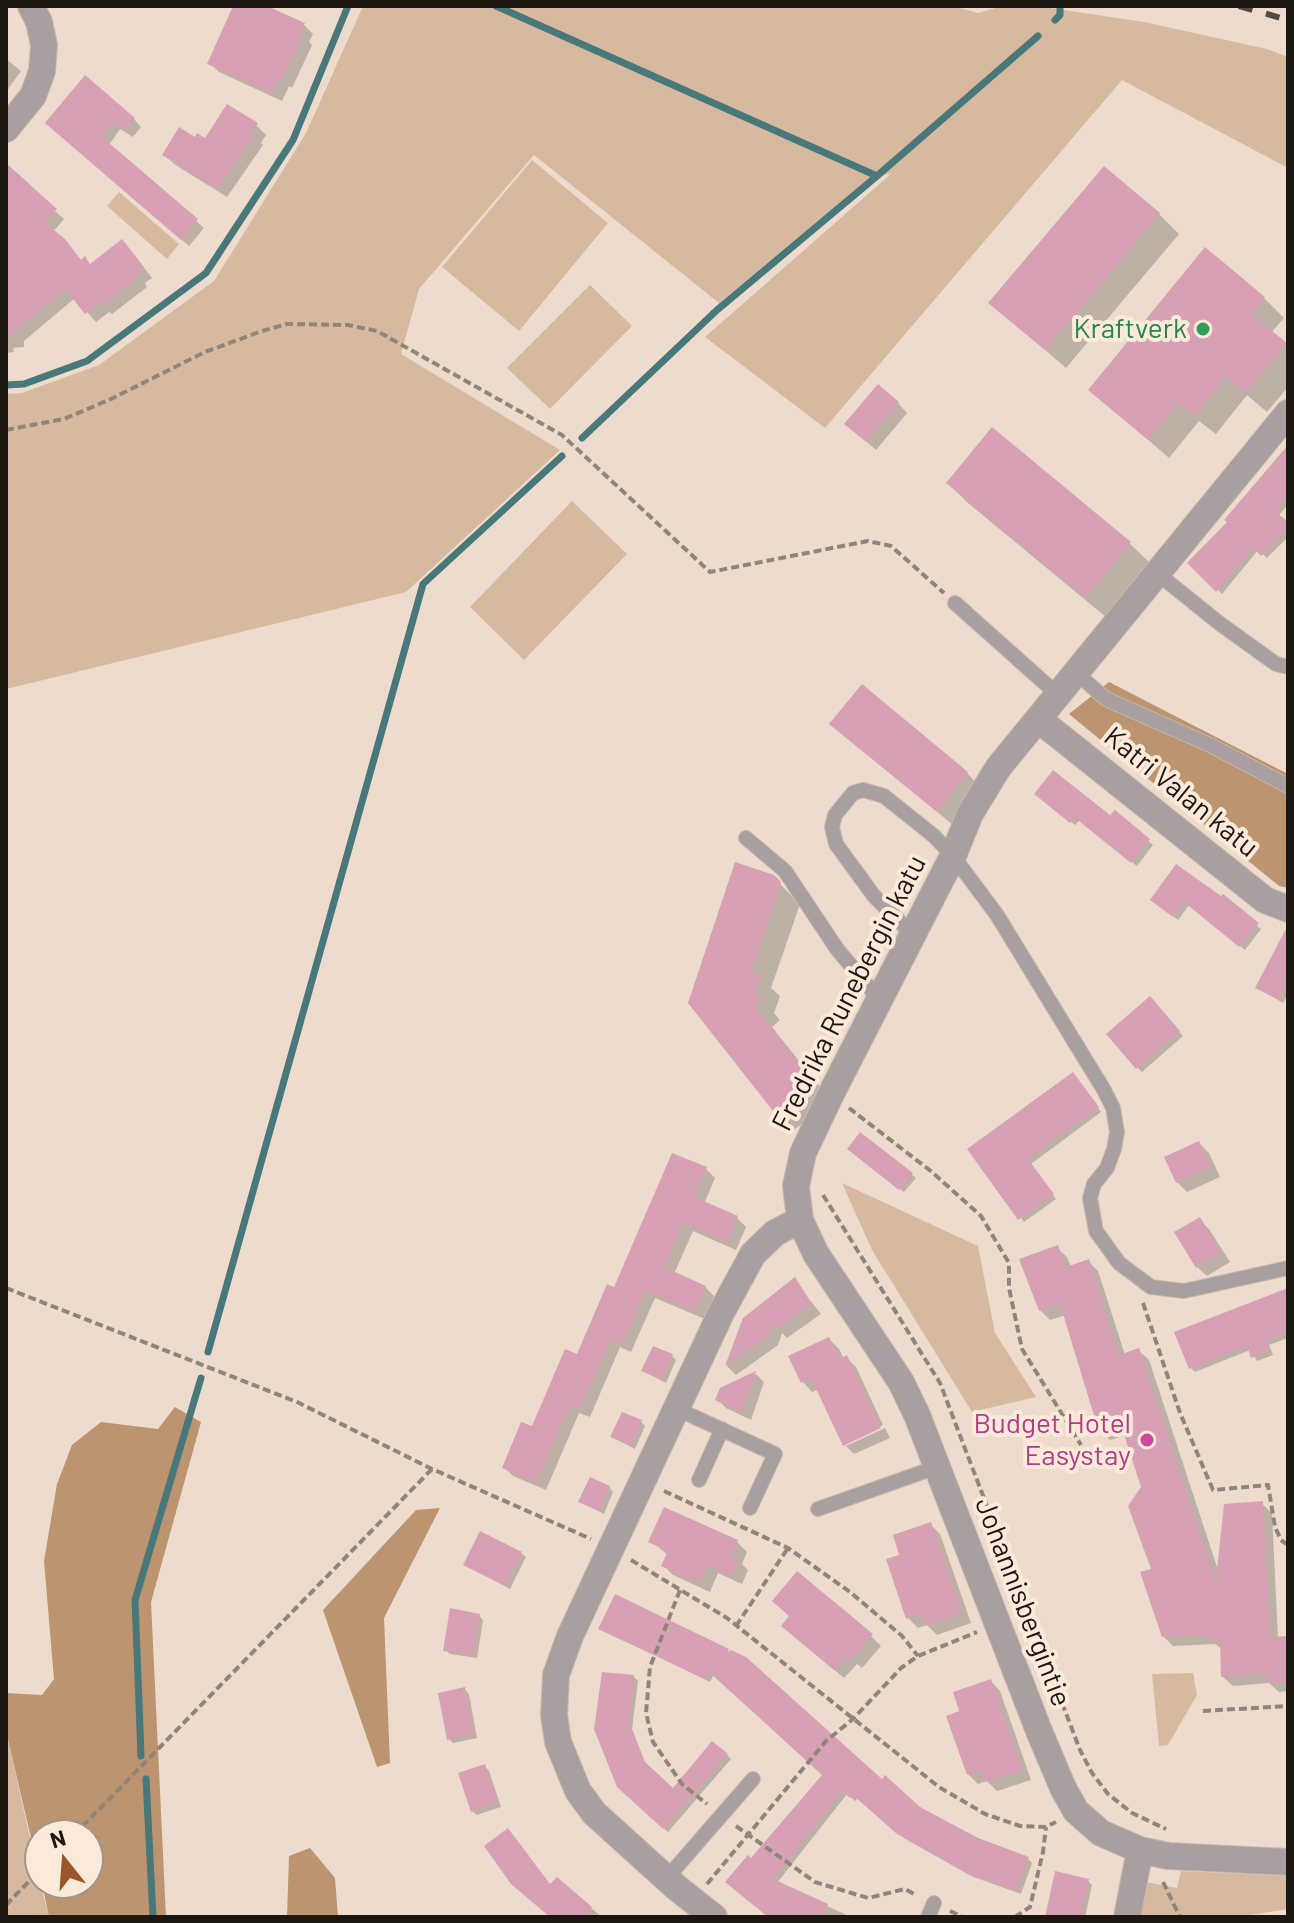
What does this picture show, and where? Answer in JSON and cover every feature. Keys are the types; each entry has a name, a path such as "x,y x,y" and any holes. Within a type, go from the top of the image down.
{"street":[{"path":"6,129 33,96 42,71 44,45 39,22 31,6"},
{"name":"Fredrika Runebergin katu","path":"800,1220 796,1186 803,1153 953,856 970,814 998,768 1288,413"},
{"name":"Katri Valan katu","path":"1038,719 1265,900 1288,909"},
{"path":"714,1917 666,1879 594,1813 578,1791 558,1742 554,1715 556,1675 570,1636 721,1313 753,1254 775,1233 800,1220"},
{"name":"Johannisbergintie","path":"800,1220 816,1254 901,1382 1039,1731 1076,1811 1101,1833 1140,1850 1168,1856 1288,1862"},
{"path":"1127,1917 1140,1850"}],"lane":[{"path":"1157,573 1276,664 1288,667"},
{"path":"955,603 1057,694"},
{"path":"1075,672 1106,699 1210,745 1288,786"},
{"path":"913,935 874,896 836,844 832,827 835,815 853,793 863,790 884,796 934,836 953,856 997,915 1113,1108 1117,1132 1114,1149 1107,1168 1094,1184 1090,1198 1096,1231 1119,1263 1151,1287 1184,1291 1288,1268"},
{"path":"746,838 785,871 837,949 879,999"},
{"path":"677,1409 775,1454 750,1508"},
{"path":"699,1480 722,1429"},
{"path":"818,1509 937,1467"},
{"path":"666,1879 753,1779"}],"path":[{"path":"6,430 64,419 205,352 262,331 287,324 348,325 388,336 562,435 710,572 868,541 891,546 955,603"},
{"path":"831,1094 932,1172 981,1216 1009,1263 1009,1288 1022,1349 1081,1445"},
{"path":"822,1193 940,1383 1080,1750 1092,1773 1108,1794 1132,1813 1173,1832"},
{"path":"1136,1278 1151,1333 1213,1490 1268,1485 1275,1527 1281,1540 1288,1545"},
{"path":"6,1288 297,1402 432,1469 612,1549 736,1626 939,1787 985,1814 1020,1826 1046,1827 1108,1794"},
{"path":"90,1819 432,1469"},
{"path":"643,1481 788,1548 850,1592 902,1636 918,1656"},
{"path":"736,1626 788,1548"},
{"path":"680,1590 650,1667 646,1713 653,1742 682,1784 748,1836 815,1882 868,1898 905,1889 931,1910 963,1917"},
{"path":"693,1901 826,1741 853,1719 901,1668 918,1656 998,1623"},
{"path":"1203,1711 1288,1706"},
{"path":"1015,1917 1030,1907 1046,1827"},
{"path":"1163,1882 1180,1917"},
{"path":"6,1905 24,1886"}],"shaded area":[{"path":"363,6 952,6 978,13 1003,6 1037,6 1144,22 1267,49 1288,57 1288,168 1122,80 825,428 705,337 892,173 867,180 719,303 534,155 419,289 401,354 560,450 406,592 6,689 6,394 22,393 99,365 214,281 306,133"},
{"path":"532,160 608,223 519,331 442,267"},
{"path":"119,192 179,244 167,259 107,206"},
{"path":"590,285 632,326 550,409 507,368"},
{"path":"572,501 627,554 524,660 470,607"},
{"path":"1109,682 1288,774 1288,888 1279,886 1069,714"},
{"path":"842,1183 978,1246 995,1333 1036,1397 972,1412 872,1250"},
{"path":"175,1407 201,1422 151,1602 166,1917 49,1917 45,1899 104,1899 104,1819 27,1819 6,1731 6,1693 42,1695 54,1679 44,1561 57,1484 72,1445 101,1422 158,1429"},
{"path":"440,1508 384,1618 390,1763 377,1767 323,1610 416,1510"},
{"path":"1193,1673 1197,1695 1168,1745 1159,1746 1152,1674"},
{"path":"6,1731 26,1819 24,1899 44,1899 49,1917 6,1917"},
{"path":"310,1848 335,1878 338,1917 287,1917 289,1856"},
{"path":"1181,1871 1288,1876 1288,1909 1238,1917 1140,1917 1146,1882 1177,1888"}],"building":[{"path":"233,6 267,6 305,23 282,80 279,79 272,93 207,64"},
{"path":"85,75 135,118 124,131 112,123 102,137 198,219 181,240 45,123"},
{"path":"227,104 258,123 252,132 255,134 217,189 162,155 179,127 195,137 197,133 205,138"},
{"path":"6,163 57,209 44,222 65,239 81,260 85,256 90,264 122,239 144,267 137,273 140,276 101,306 99,303 85,314 65,289 6,339"},
{"path":"1104,166 1160,213 1045,350 988,303"},
{"name":"Kraftverk","path":"1205,247 1265,297 1251,314 1287,343 1246,393 1226,377 1195,416 1178,402 1148,440 1088,390"},
{"path":"878,384 899,402 865,441 844,424"},
{"path":"992,427 1131,542 1085,598 946,483"},
{"path":"1288,445 1288,496 1275,511 1288,522 1288,528 1261,556 1253,548 1216,592 1187,563 1227,522 1224,520"},
{"path":"862,684 968,772 937,812 829,724"},
{"path":"1053,770 1110,815 1115,810 1150,839 1131,863 1074,817 1070,823 1034,794"},
{"path":"735,862 774,875 781,882 751,971 761,975 755,991 762,999 754,1006 812,1080 773,1111 688,1003"},
{"path":"1176,864 1221,896 1223,894 1259,923 1239,947 1184,902 1173,917 1150,900"},
{"path":"1288,925 1288,982 1279,1000 1255,988"},
{"path":"1150,996 1180,1031 1136,1069 1106,1034"},
{"path":"1073,1072 1099,1107 1028,1159 1054,1194 1018,1220 967,1149"},
{"path":"860,1132 913,1173 899,1190 847,1149"},
{"path":"1199,1141 1211,1167 1176,1183 1164,1157"},
{"path":"672,1153 707,1167 694,1197 738,1216 727,1242 683,1223 664,1267 706,1286 695,1311 645,1290 622,1345 610,1340 580,1410 570,1405 536,1483 502,1468 521,1422 532,1426 565,1349 577,1354 607,1284 614,1287"},
{"path":"1200,1217 1221,1252 1196,1268 1174,1232"},
{"path":"1058,1245 1066,1267 1089,1259 1119,1355 1139,1348 1216,1580 1224,1504 1263,1501 1270,1637 1288,1636 1288,1682 1267,1683 1266,1673 1221,1677 1220,1639 1208,1640 1208,1635 1162,1637 1140,1572 1151,1569 1128,1506 1141,1487 1121,1425 1099,1432 1060,1304 1039,1311 1019,1259"},
{"path":"795,1277 812,1304 776,1330 773,1323 769,1335 725,1366 743,1318"},
{"path":"1288,1288 1288,1332 1266,1341 1270,1350 1251,1358 1247,1346 1189,1369 1174,1332"},
{"path":"829,1337 840,1359 847,1355 881,1428 843,1446 811,1378 801,1383 788,1356"},
{"path":"653,1346 673,1354 662,1380 641,1371"},
{"path":"756,1371 742,1413 715,1400 720,1388"},
{"path":"622,1412 642,1420 631,1446 610,1437"},
{"path":"590,1477 610,1486 599,1511 578,1502"},
{"path":"664,1507 738,1540 732,1556 739,1559 732,1576 708,1565 700,1583 661,1566 668,1551 648,1542"},
{"path":"931,1522 962,1613 925,1626 921,1614 906,1619 886,1559 899,1555 893,1535"},
{"path":"480,1531 522,1552 505,1586 463,1565"},
{"path":"797,1571 873,1634 851,1660 846,1655 834,1670 781,1626 789,1616 772,1601"},
{"path":"615,1594 729,1649 726,1656 731,1650 746,1657 882,1779 885,1775 920,1807 978,1838 1029,1857 1016,1891 965,1872 897,1834 853,1795 850,1798 842,1791 773,1879 828,1904 822,1917 768,1917 725,1882 748,1855 751,1858 822,1775 709,1672 705,1679 598,1629"},
{"path":"450,1608 480,1614 473,1655 443,1651"},
{"path":"602,1672 634,1675 629,1723 644,1761 673,1788 712,1741 728,1754 663,1829 617,1787 594,1729"},
{"path":"991,1679 1022,1770 985,1782 981,1770 967,1775 946,1716 959,1711 953,1692"},
{"path":"465,1687 474,1734 447,1740 438,1693"},
{"path":"485,1764 498,1802 471,1812 458,1773"},
{"path":"508,1828 550,1884 557,1877 592,1907 584,1917 550,1917 511,1884 484,1846"},
{"path":"1055,1871 1089,1879 1080,1917 1045,1917"}],"waterway":[{"path":"6,385 24,384 87,361 206,273 293,140 348,6"},
{"path":"496,6 877,176"},
{"path":"1055,20 1060,15 1060,6"},
{"path":"582,438 717,310 1038,36"},
{"path":"208,1352 423,584 562,456"},
{"path":"141,1756 135,1600 201,1378"},
{"path":"146,1779 153,1917"}],"railway":[{"path":"1239,6 1288,20"}],"place":[{"name":"Kraftverk","path":"1203,329"},
{"name":"Budget Hotel Easystay","path":"1147,1440"}]}
